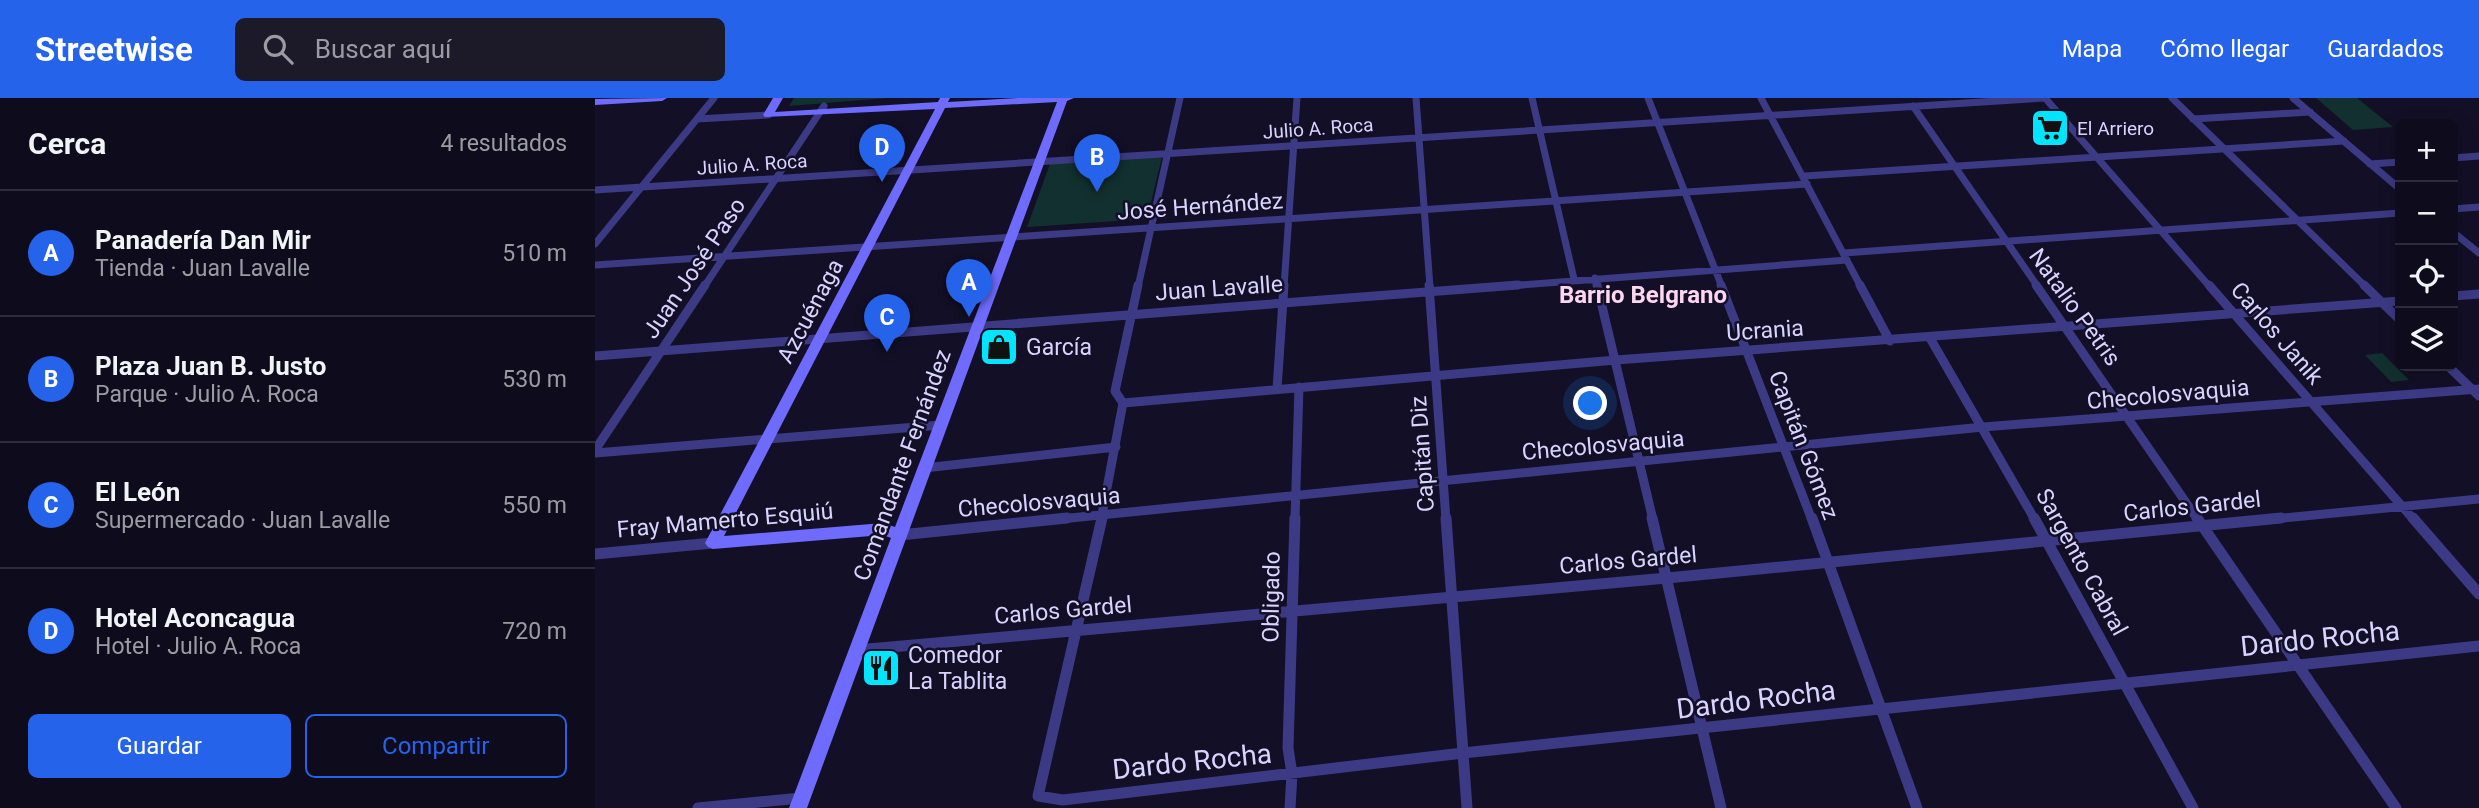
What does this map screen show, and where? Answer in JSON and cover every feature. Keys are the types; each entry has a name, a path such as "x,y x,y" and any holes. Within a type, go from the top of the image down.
{"main road":[{"path":"595,102 662,98"},
{"path":"775,109 784,98"},
{"path":"775,109 823,109 975,98"},
{"name":"Comandante Fernández","path":"799,803 1063,98"},
{"path":"943,101 1071,98"},
{"name":"Azcuénaga","path":"713,543 943,101"},
{"name":"Fray Mamerto Esquiú","path":"713,543 883,529 900,535"}],"street":[{"path":"595,244 714,98"},
{"path":"1079,630 1123,403 1115,391 1180,98"},
{"path":"1277,388 1297,98"},
{"name":"Capitán Diz","path":"1416,98 1467,808"},
{"path":"1532,98 1574,279"},
{"name":"Capitán Gómez","path":"1648,98 1829,563 1917,808"},
{"path":"1761,98 1890,341"},
{"name":"Julio A. Roca","path":"595,190 2044,98"},
{"name":"Carlos Janik","path":"2044,98 2479,594"},
{"path":"2172,98 2395,315"},
{"path":"2293,98 2395,184"},
{"name":"Natalio Petris","path":"1913,106 2396,808"},
{"path":"697,119 775,109"},
{"name":"Juan José Paso","path":"595,452 823,109"},
{"path":"2193,119 2310,112"},
{"name":"José Hernández","path":"595,265 1685,192 1953,165 2344,141"},
{"path":"2458,158 2479,156"},
{"path":"2370,164 2395,162"},
{"path":"2458,209 2479,207"},
{"name":"Juan Lavalle","path":"595,356 2395,212"},
{"path":"2458,236 2479,253"},
{"path":"1595,278 1641,461 1721,808"},
{"path":"2458,296 2479,294"},
{"name":"Ucrania","path":"1123,403 1616,360 1930,338 2233,311 2395,301"},
{"name":"Sargento Cabral","path":"1930,338 2047,541 2193,808"},
{"path":"2454,371 2477,391"},
{"name":"Obligado","path":"1290,808 1292,774 1288,748 1299,387"},
{"path":"2311,401 2477,391"},
{"name":"Checolosvaquia","path":"900,535 1983,427 2311,401"},
{"path":"595,452 941,425"},
{"path":"925,468 1116,447"},
{"name":"Carlos Gardel","path":"857,650 1829,563 2479,499"},
{"name":"Fray Mamerto Esquiú","path":"595,554 713,543"},
{"name":"Dardo Rocha","path":"1079,630 1038,796 1063,800 1463,753 1702,730 2479,646"},
{"path":"698,808 799,803"}],"green space":[{"path":"794,98 888,98 789,106"},
{"path":"2316,98 2357,98 2393,127 2353,130"},
{"path":"1162,157 1147,219 1027,227 1050,164"},
{"path":"2382,353 2395,366 2395,371 2400,371 2409,380 2391,382 2365,355"}],"place":[{"name":"El Arriero","path":"2050,128"},
{"name":"Hotel Aconcagua","path":"882,182"},
{"name":"Plaza Juan B. Justo","path":"1097,192"},
{"name":"Panadería Dan Mir","path":"969,317"},
{"name":"García","path":"999,347"},
{"name":"El León","path":"887,352"},
{"name":"Comedor La Tablita","path":"881,668"}],"district":[{"name":"Barrio Belgrano","path":"1643,295"}]}
